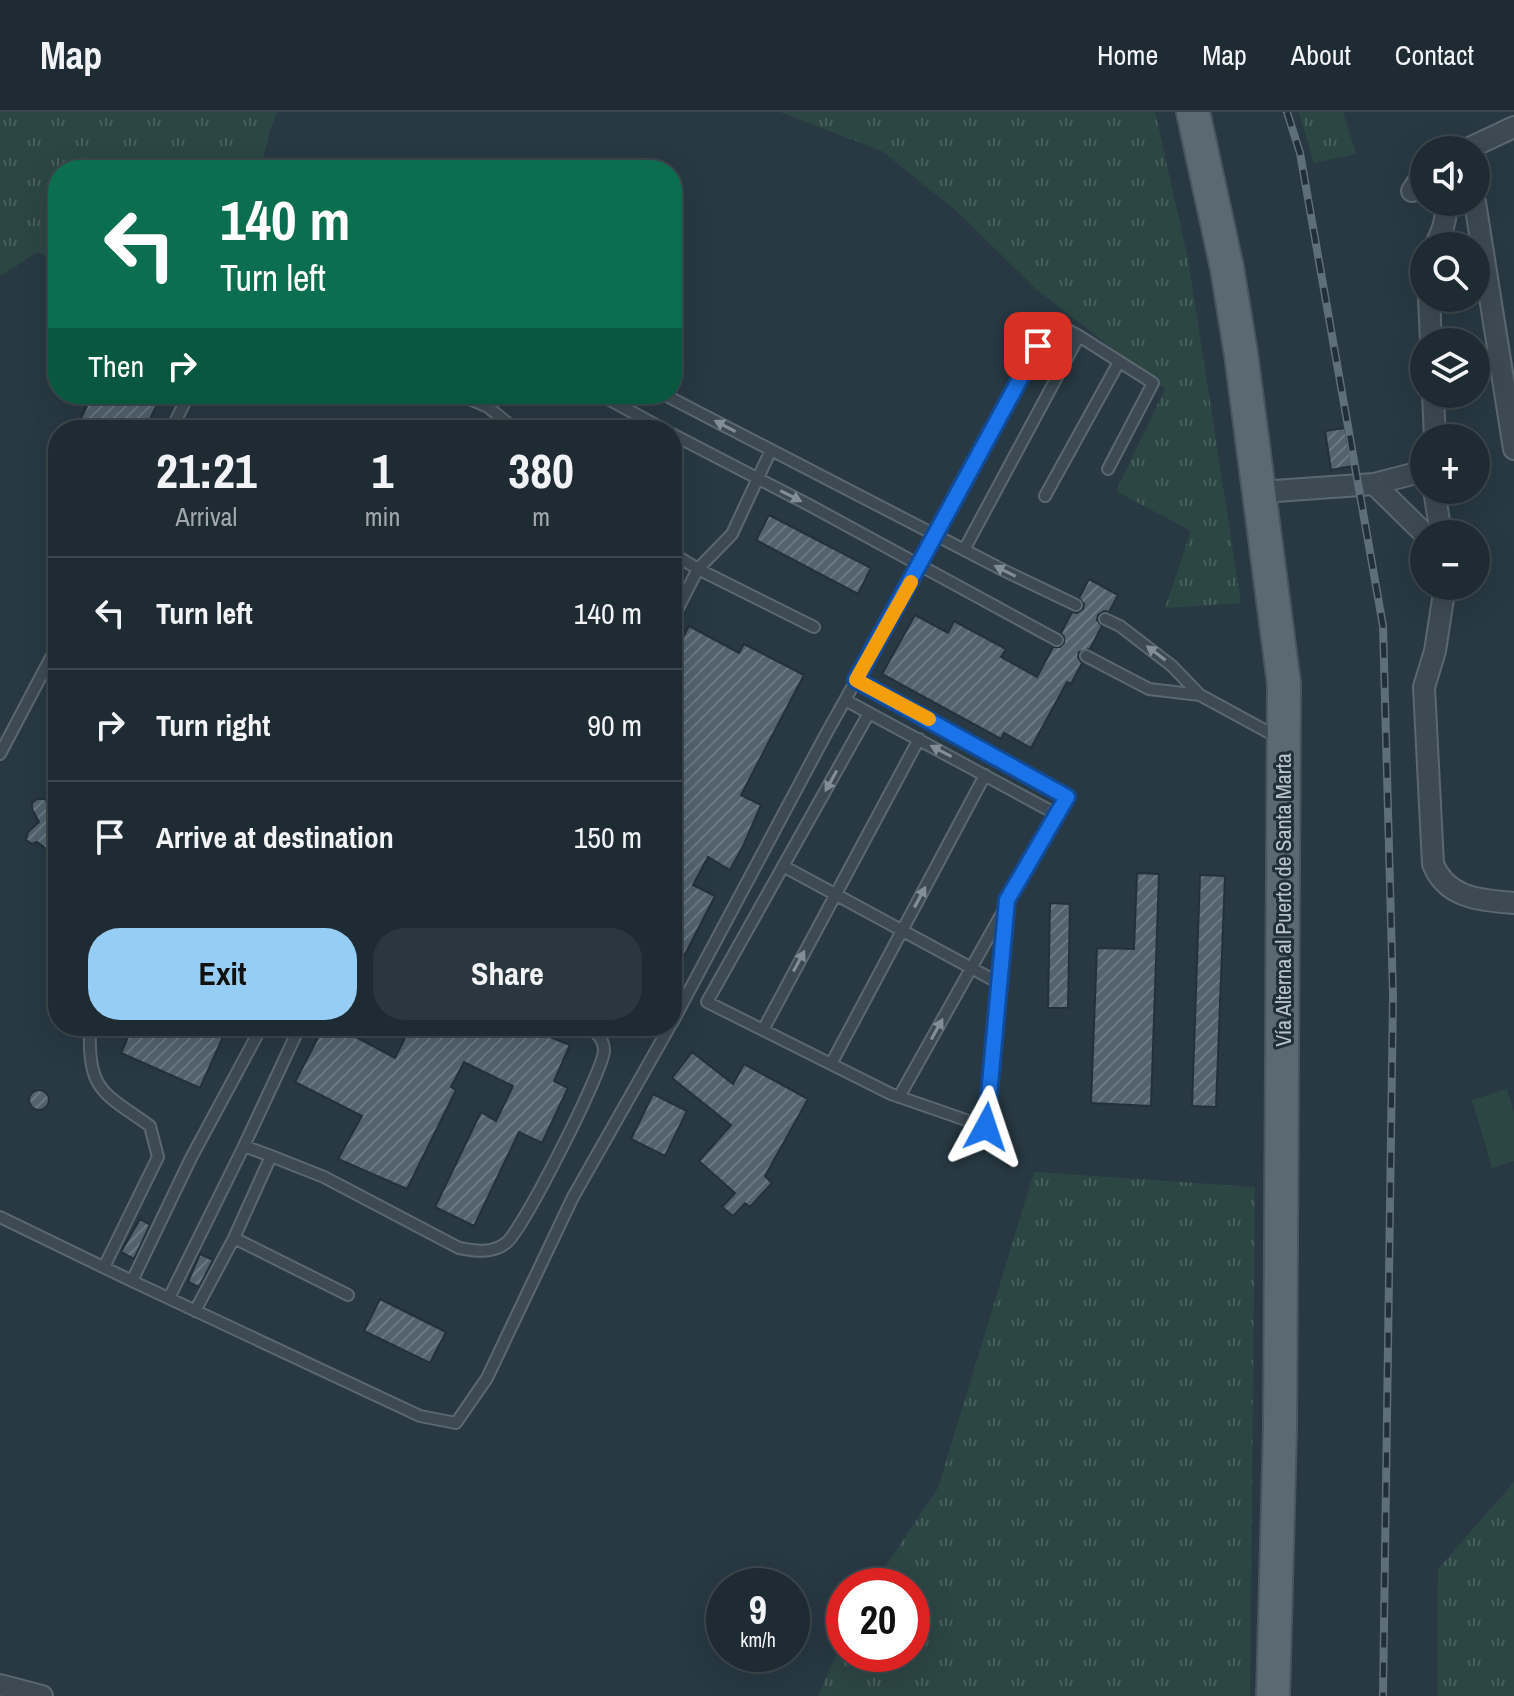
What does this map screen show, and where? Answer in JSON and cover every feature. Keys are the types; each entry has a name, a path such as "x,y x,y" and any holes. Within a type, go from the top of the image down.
{"main road":[{"name":"Vía Alterna al Puerto de Santa Marta","path":"1193,112 1227,268 1261,492 1284,684 1281,1414 1273,1696"}],"street":[{"path":"1490,138 1514,127"},
{"path":"1478,216 1506,347 1514,449"},
{"path":"1261,492 1374,484 1410,475"},
{"path":"1374,484 1411,520"},
{"path":"1443,600 1435,651 1424,687 1433,864 1446,887 1463,895 1514,903"},
{"path":"0,1685 42,1696"}],"lane":[{"path":"682,1004 1051,321 1153,383 1108,469"},
{"path":"964,550 1079,336"},
{"path":"1045,496 1119,362"},
{"path":"481,404 504,420"},
{"path":"617,404 647,420"},
{"path":"682,404 1076,605"},
{"path":"682,439 1057,640"},
{"path":"682,600 698,569 732,534 771,450"},
{"path":"682,559 814,627"},
{"path":"1105,619 1120,626 1172,666 1200,695 1284,740"},
{"path":"1086,656 1149,689 1200,695"},
{"path":"0,754 48,663"},
{"path":"856,680 1066,794 1067,798 899,1097"},
{"path":"845,700 1058,815"},
{"path":"869,713 707,1002 899,1097 986,1127 1007,900"},
{"path":"763,1030 919,739"},
{"path":"831,1064 985,775"},
{"path":"783,866 999,983"},
{"path":"90,1036 89,1060 101,1091 150,1126 158,1157 104,1267"},
{"path":"132,1281 191,1158 257,1036"},
{"path":"169,1298 295,1036"},
{"path":"244,1146 324,1177 459,1248 482,1253 505,1244 525,1219 583,1103 604,1053 600,1036"},
{"path":"0,1217 420,1416 456,1423 487,1378 573,1197 664,1036"},
{"path":"195,1311 234,1238 271,1156"},
{"path":"234,1238 348,1295"}],"green space":[{"path":"0,112 277,112 263,160 48,160 48,258 38,252 0,276"},
{"path":"780,112 1155,112 1188,259 1241,603 1165,608 1191,531 1116,491 1165,389 1036,289 960,214 882,151"},
{"path":"1299,112 1343,112 1356,154 1314,163"},
{"path":"1507,1089 1514,1112 1514,1161 1492,1168 1472,1100"},
{"path":"1034,1172 1255,1187 1250,1696 818,1696 829,1672 930,1672 930,1568 884,1568 938,1488"},
{"path":"1514,1482 1514,1696 1437,1696 1438,1569"}],"building":[{"path":"88,404 158,404 149,420 80,420"},
{"path":"1345,428 1352,466 1331,470 1325,431"},
{"path":"769,515 871,568 858,594 756,540"},
{"path":"1089,579 1118,595 1109,612 1098,615 1097,620 1102,626 1090,649 1079,652 1082,663 1071,684 1067,682 1031,748 1004,733 1001,739 882,674 915,615 948,633 954,621 1006,649 1001,657 1037,677 1053,647 1064,643 1061,633 1072,612 1083,609 1084,604 1079,598"},
{"path":"689,626 739,653 744,644 804,675 741,795 761,805 744,844 730,870 708,857 693,885 715,896 682,960 683,925 682,639"},
{"path":"37,799 45,799 48,803 48,850 37,842 32,844 26,840 28,832 39,822 32,803"},
{"path":"1137,873 1159,874 1151,1106 1091,1103 1097,948 1134,949"},
{"path":"1200,875 1225,876 1216,1107 1192,1106"},
{"path":"1050,903 1070,904 1068,1008 1048,1008"},
{"path":"129,1036 223,1036 200,1088 121,1053"},
{"path":"319,1036 354,1036 395,1058 406,1036 547,1036 570,1045 554,1081 568,1088 542,1143 519,1132 474,1226 435,1207 481,1112 496,1121 513,1086 464,1062 451,1087 456,1090 407,1189 338,1159 362,1116 295,1082"},
{"path":"692,1052 733,1084 744,1064 808,1099 765,1176 772,1183 750,1207 745,1203 733,1216 722,1207 735,1193 699,1161 731,1125 672,1078"},
{"path":"35,1090 43,1090 49,1100 43,1110 35,1110 29,1104 29,1096"},
{"path":"653,1094 687,1111 665,1156 631,1139"},
{"path":"140,1219 150,1225 134,1259 121,1252"},
{"path":"200,1254 213,1260 199,1287 188,1282"},
{"path":"380,1299 446,1332 430,1363 364,1331"}],"railway":[{"path":"1287,112 1300,153 1383,626 1393,996 1383,1696"}],"slow traffic":[{"path":"911,582 856,680 929,719"}],"route":[{"path":"986,1127 1007,900 1067,797 856,680 1038,346"}]}
